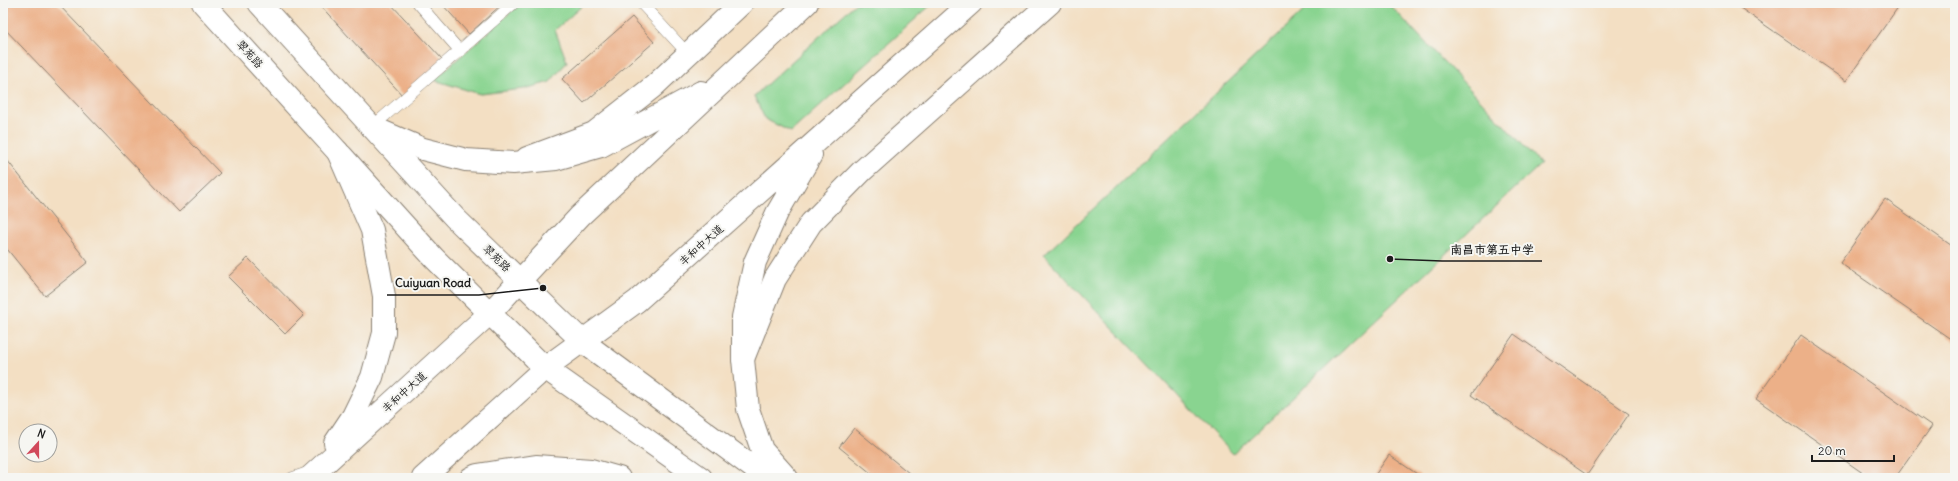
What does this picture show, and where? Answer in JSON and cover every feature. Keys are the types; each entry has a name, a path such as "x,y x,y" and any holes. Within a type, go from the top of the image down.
{"main road":[{"name":"翠苑路","path":"203,3 424,248 545,368 701,478"},
{"name":"翠苑路","path":"259,3 455,218 582,341 767,478"},
{"path":"513,164 594,133 654,86 742,3"},
{"name":"丰和中大道","path":"314,474 489,314 580,216 807,3"},
{"name":"丰和中大道","path":"423,478 545,368 637,301 971,3"},
{"path":"743,359 775,279 811,223 862,171 1050,3"},
{"path":"372,127 423,149 466,160 513,164 556,159 601,146 727,78"},
{"path":"787,478 762,450 748,409 743,359 743,317 755,262 777,213 822,137"},
{"path":"314,474 353,416 372,377 384,333 384,296 372,230 338,152"},
{"path":"470,478 477,475 536,466 591,470 619,478"}],"lane":[{"path":"418,3 460,51"},
{"path":"372,127 514,3"},
{"path":"641,3 688,54"},
{"path":"292,478 314,474"}],"green space":[{"path":"521,3 585,3 555,30 567,62 550,82 524,89 480,94 434,80"},
{"path":"856,3 933,3 791,132 765,119 754,96"},
{"path":"1312,3 1388,3 1541,164 1233,454 1044,255"}],"building":[{"path":"3,3 57,3 220,173 179,212 3,27"},
{"path":"318,3 390,3 443,60 403,96"},
{"path":"441,3 503,3 469,34"},
{"path":"1733,3 1901,3 1846,81"},
{"path":"632,17 654,42 584,103 562,79"},
{"path":"3,155 88,262 45,296 3,244"},
{"path":"1885,199 1955,248 1955,342 1840,263"},
{"path":"248,258 304,315 285,334 228,277"},
{"path":"1514,334 1629,414 1587,475 1471,395"},
{"path":"1801,335 1932,426 1895,478 1870,478 1756,399"},
{"path":"854,428 915,478 877,478 839,447"},
{"path":"1389,455 1423,478 1373,478"},
{"path":"1716,474 1722,478 1713,478"}],"place":[{"name":"南昌市第五中学","path":"1390,259"},
{"name":"Cuiyuan Road","path":"543,288"}]}
